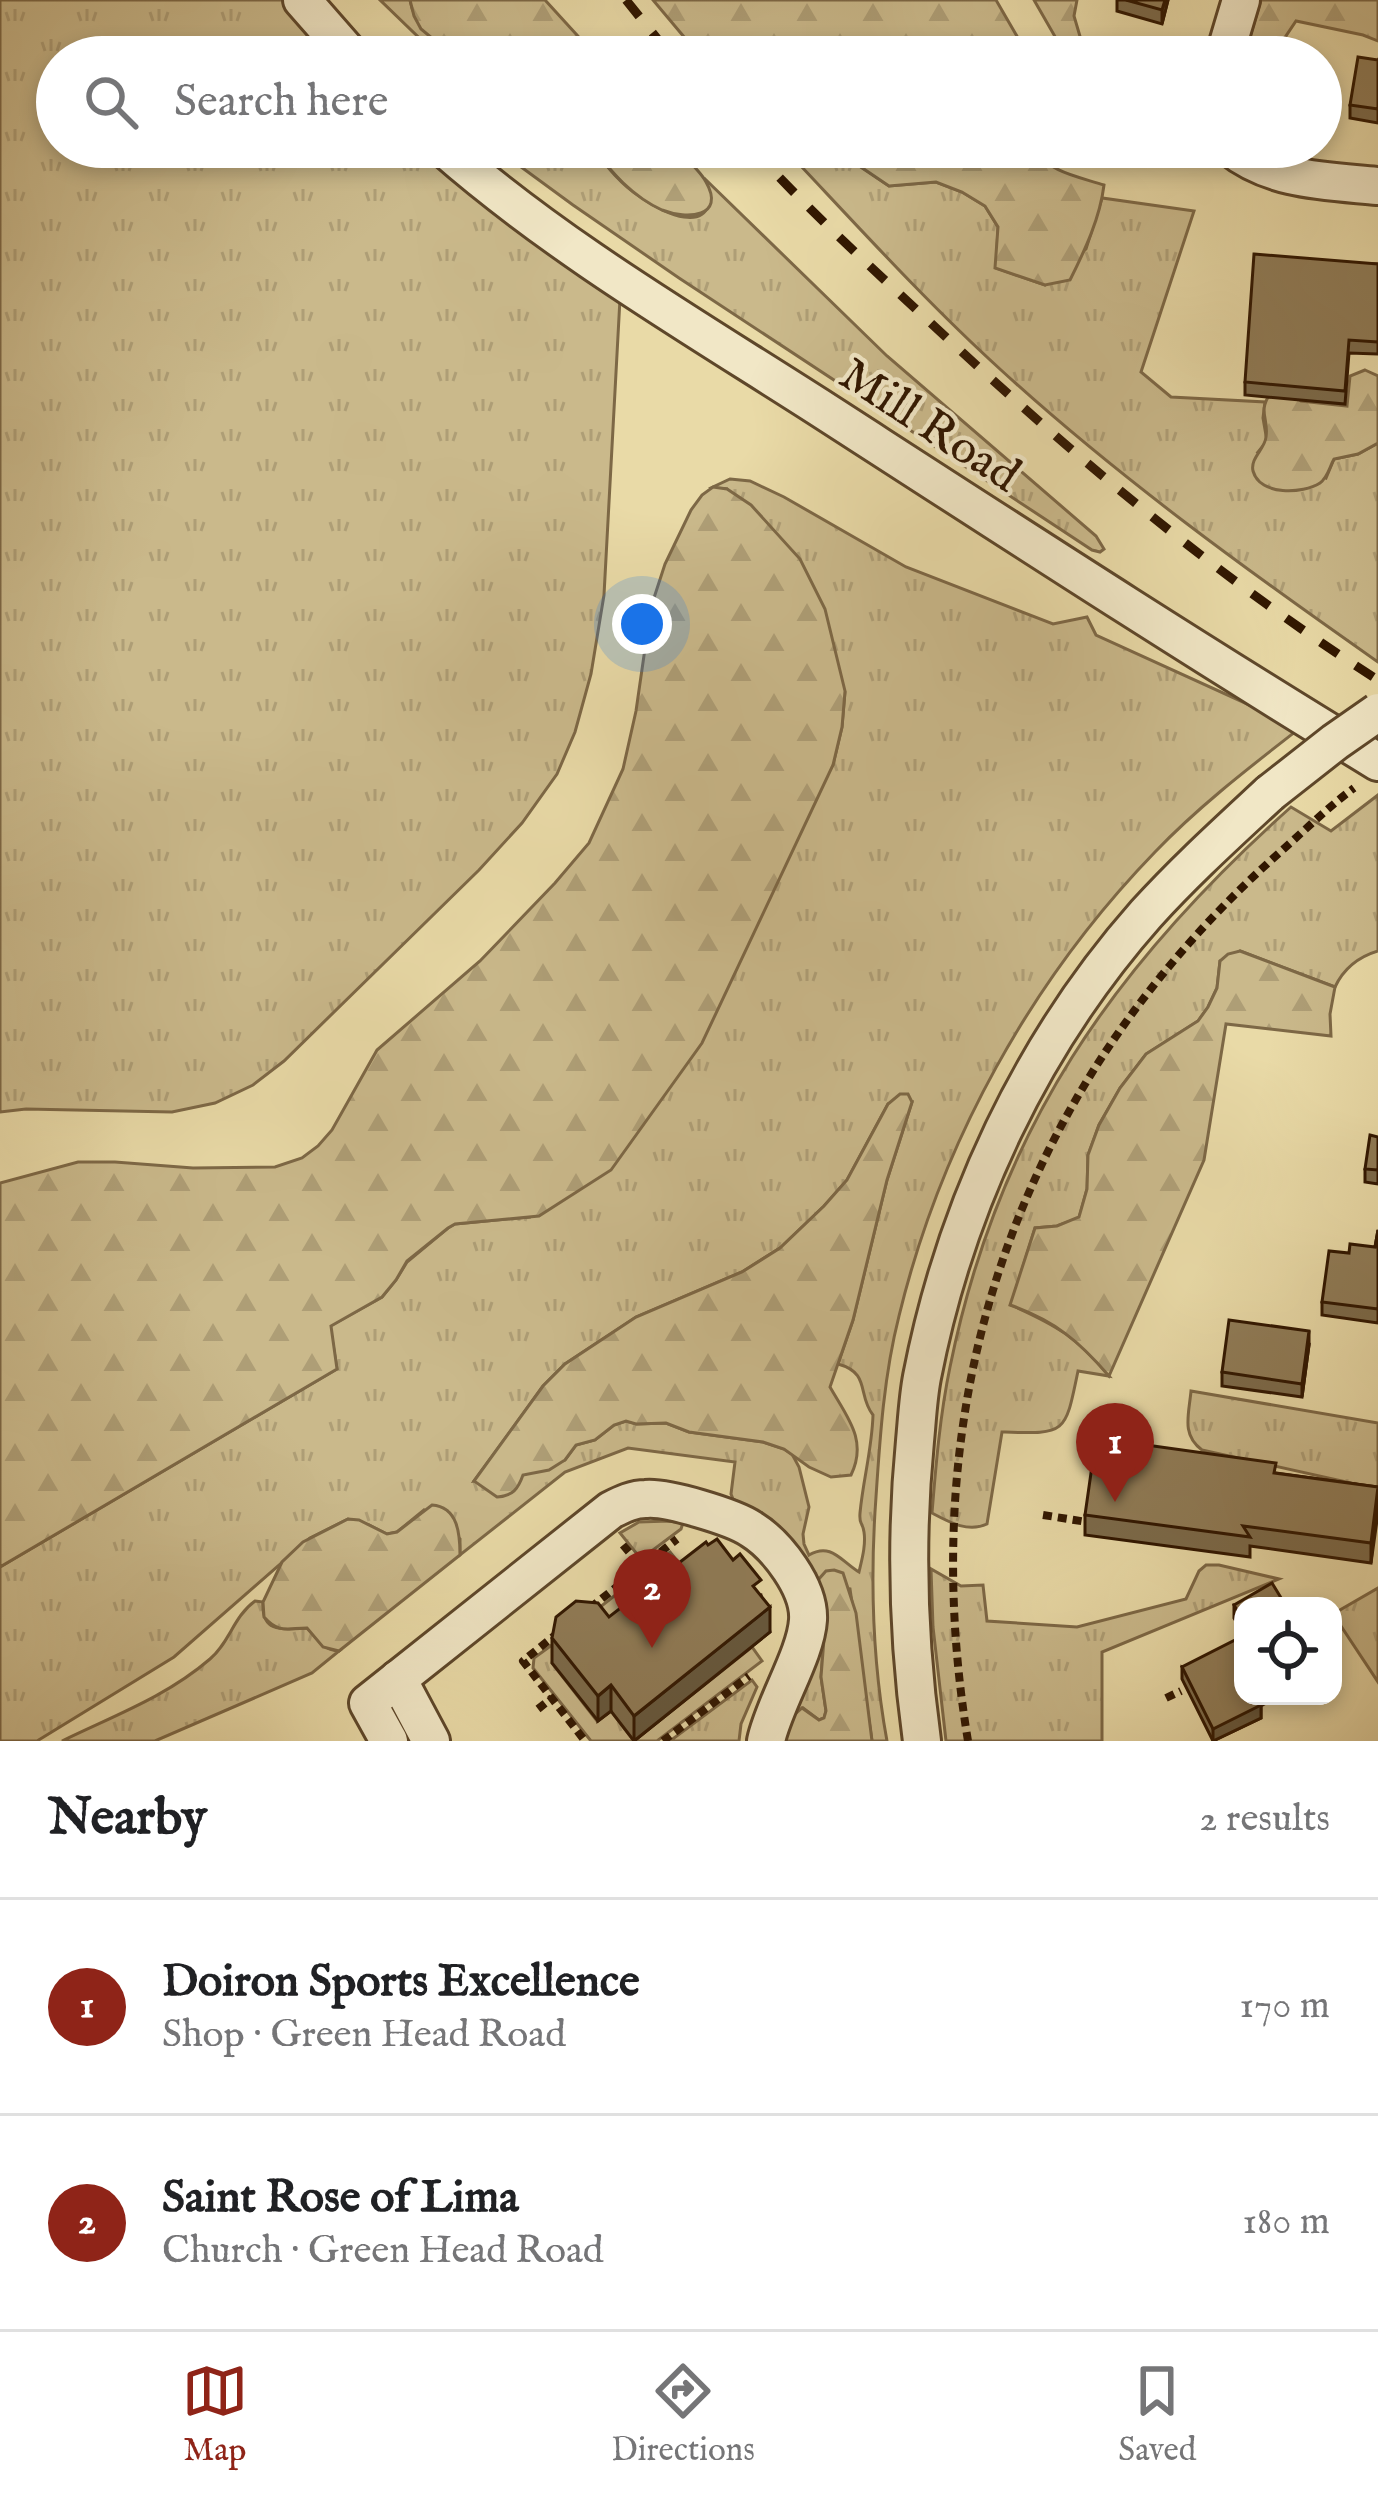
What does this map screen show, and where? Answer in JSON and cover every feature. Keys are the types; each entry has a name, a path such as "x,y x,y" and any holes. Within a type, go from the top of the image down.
{"street":[{"path":"302,0 334,36"},
{"path":"1230,36 1241,0"},
{"name":"Mill Road","path":"467,168 621,280 1194,650 1370,772"},
{"path":"1265,168 1378,186"},
{"path":"922,1741 910,1618 909,1503 921,1382 934,1324 982,1176 1030,1077 1084,992 1144,916 1270,794 1378,712"},
{"path":"388,1741 368,1703 611,1510 634,1500 663,1500 752,1529 800,1583 808,1622 766,1741"},
{"path":"398,1679 431,1741"}],"path":[{"path":"968,1741 953,1622 952,1506 976,1349 1002,1261 1048,1150 1072,1102 1121,1027 1175,957 1370,772"},
{"path":"1043,1515 1087,1522"},
{"path":"585,1741 523,1661 685,1533"},
{"path":"674,1541 687,1558"},
{"path":"663,1741 752,1674"},
{"path":"1166,1698 1181,1691"},
{"path":"538,1709 552,1699"}],"green space":[{"path":"0,0 302,0 334,36 36,36 36,168 471,168 621,280 604,595 591,674 557,774 522,823 284,1061 253,1085 215,1103 172,1112 0,1112"},
{"path":"380,0 410,0 422,27 432,36 417,36"},
{"path":"410,0 545,0 578,36 429,36 414,16"},
{"path":"653,0 996,0 1017,36 683,36"},
{"path":"1034,0 1077,0 1074,16 1080,36 1055,36"},
{"path":"1261,0 1378,0 1378,41 1296,21 1286,36 1250,36"},
{"path":"523,168 609,168 632,191 684,217 700,215 708,206 704,178 887,356 1096,536 1104,549 1092,550"},
{"path":"609,168 696,168 711,203 701,213 682,215 662,210"},
{"path":"803,168 862,168 889,186 936,182 962,192 985,206 998,227 996,268 1045,285 1086,249 1102,198 1194,211 1141,372 1171,397 1265,402 1267,441 1258,452 1326,478 1334,459 1378,443 1378,662 1091,448 1001,370"},
{"path":"862,168 1055,168 1104,185 1091,234 1070,280 1045,285 995,268 998,227 985,206 936,182 889,186"},
{"path":"1365,370 1378,376 1378,443 1334,459 1325,478 1313,487 1273,489 1257,479 1253,466 1265,441 1264,410 1271,392 1289,390 1301,401 1347,406 1350,376"},
{"path":"730,479 750,481 906,567 1053,624 1087,617 1096,635 1300,728 1172,835 1069,954 996,1067 939,1189 899,1316 881,1428 873,1589 887,1741 872,1741 850,1589 818,1586 776,1527 733,1499 735,1462 628,1448 565,1472 460,1555 460,1539 424,1510 397,1532 387,1534 348,1519 310,1538 174,1657 37,1741 0,1741 0,1567 337,1369 330,1326 382,1297 407,1262 448,1228 530,1217 833,765 845,692 727,489 713,487","holes":["912,1102 838,1364 855,1373 873,1415 860,1513 864,1542 859,1572 836,1554 809,1555 803,1534 809,1507 799,1467 792,1454 763,1442 689,1432 666,1423 626,1421 595,1440 576,1445 565,1460 523,1475 474,1481 543,1386 565,1364 636,1317 742,1272 780,1248 847,1180 888,1104"]},
{"path":"713,487 727,489 751,505 800,559 825,609 845,691 833,765 702,1043 611,1170 539,1216 448,1228 407,1261 382,1297 331,1326 337,1369 0,1567 0,1183 78,1162 275,1167 302,1158 318,1146 377,1050 480,961 589,843 623,769 651,607 665,564 691,510"},
{"path":"1378,795 1378,951 1352,964 1335,987 1240,951 1220,961 1217,988 1198,1021 1146,1054 1099,1125 1088,1155 1087,1189 1079,1218 1035,1228 1011,1305 1065,1333 1109,1376 1078,1371 1070,1408 1059,1426 1039,1432 1002,1432 987,1524 966,1527 932,1513 947,1385 971,1281 998,1202 1072,1058 1169,928 1291,807 1331,831"},
{"path":"1240,951 1335,987 1331,1036 1226,1024 1204,1160 1109,1376 1065,1333 1010,1305 1035,1228 1079,1217 1087,1189 1088,1155 1120,1088 1146,1054 1198,1021 1217,988 1220,961"},
{"path":"908,1094 912,1102 830,1387 856,1440 851,1475 831,1477 763,1442 689,1432 666,1423 626,1421 595,1440 576,1445 549,1470 523,1475 507,1495 497,1497 474,1481 543,1386 565,1364 636,1317 742,1272 780,1248 847,1180 888,1104"},
{"path":"1191,1391 1378,1423 1378,1489 1202,1450 1189,1431"},
{"path":"432,1505 452,1516 460,1555 339,1651 323,1647 307,1628 279,1628 264,1617 263,1602 282,1562 303,1542 348,1519 387,1534 397,1532"},
{"path":"639,1522 683,1523 681,1529 641,1559 620,1533"},
{"path":"670,1552 691,1578 609,1642 576,1626"},
{"path":"1206,1565 1219,1565 1279,1579 1102,1652 1102,1741 946,1741 931,1569 961,1586 983,1585 987,1621 1077,1627 1186,1599"},
{"path":"834,1570 843,1573 856,1613 872,1741 785,1741 793,1716 802,1708 819,1720 824,1718 821,1677 826,1614 818,1580"},
{"path":"1378,1588 1378,1682 1342,1628 1342,1609"},
{"path":"255,1601 263,1602 266,1620 276,1628 307,1628 324,1646 339,1651 312,1673 155,1741 62,1741 139,1705 193,1672 217,1652"},
{"path":"824,1635 824,1718 819,1720 803,1708 793,1716"},
{"path":"556,1642 552,1663 597,1721 611,1711 634,1741 591,1741 533,1668 534,1658"},
{"path":"752,1647 762,1661 657,1741 634,1741"},
{"path":"752,1680 757,1687 739,1741 670,1741"}],"building":[{"path":"1126,0 1165,0 1162,10"},
{"path":"1358,57 1378,60 1378,109 1350,105"},
{"path":"1254,254 1378,264 1378,342 1349,340 1345,391 1245,382"},
{"path":"1370,1135 1378,1137 1378,1170 1365,1169"},
{"path":"1378,1230 1378,1309 1322,1302 1329,1251 1349,1253 1350,1244 1375,1247"},
{"path":"1229,1320 1309,1331 1302,1384 1222,1372"},
{"path":"1096,1438 1276,1463 1274,1473 1378,1487 1371,1543 1243,1526 1250,1537 1085,1515"},
{"path":"717,1539 733,1560 740,1554 761,1580 753,1586 770,1607 634,1716 611,1685 598,1696 552,1638 556,1617 576,1601 598,1603 609,1617 706,1542"},
{"path":"1272,1583 1281,1597 1248,1597"},
{"path":"1234,1641 1234,1705 1261,1705 1213,1729 1182,1667"}],"railway":[{"path":"626,0 655,36"},
{"path":"771,168 986,374 1093,468 1261,600 1378,680"}],"place":[{"name":"Doiron Sports Excellence","path":"1115,1502"},
{"name":"Saint Rose of Lima","path":"652,1648"}]}
